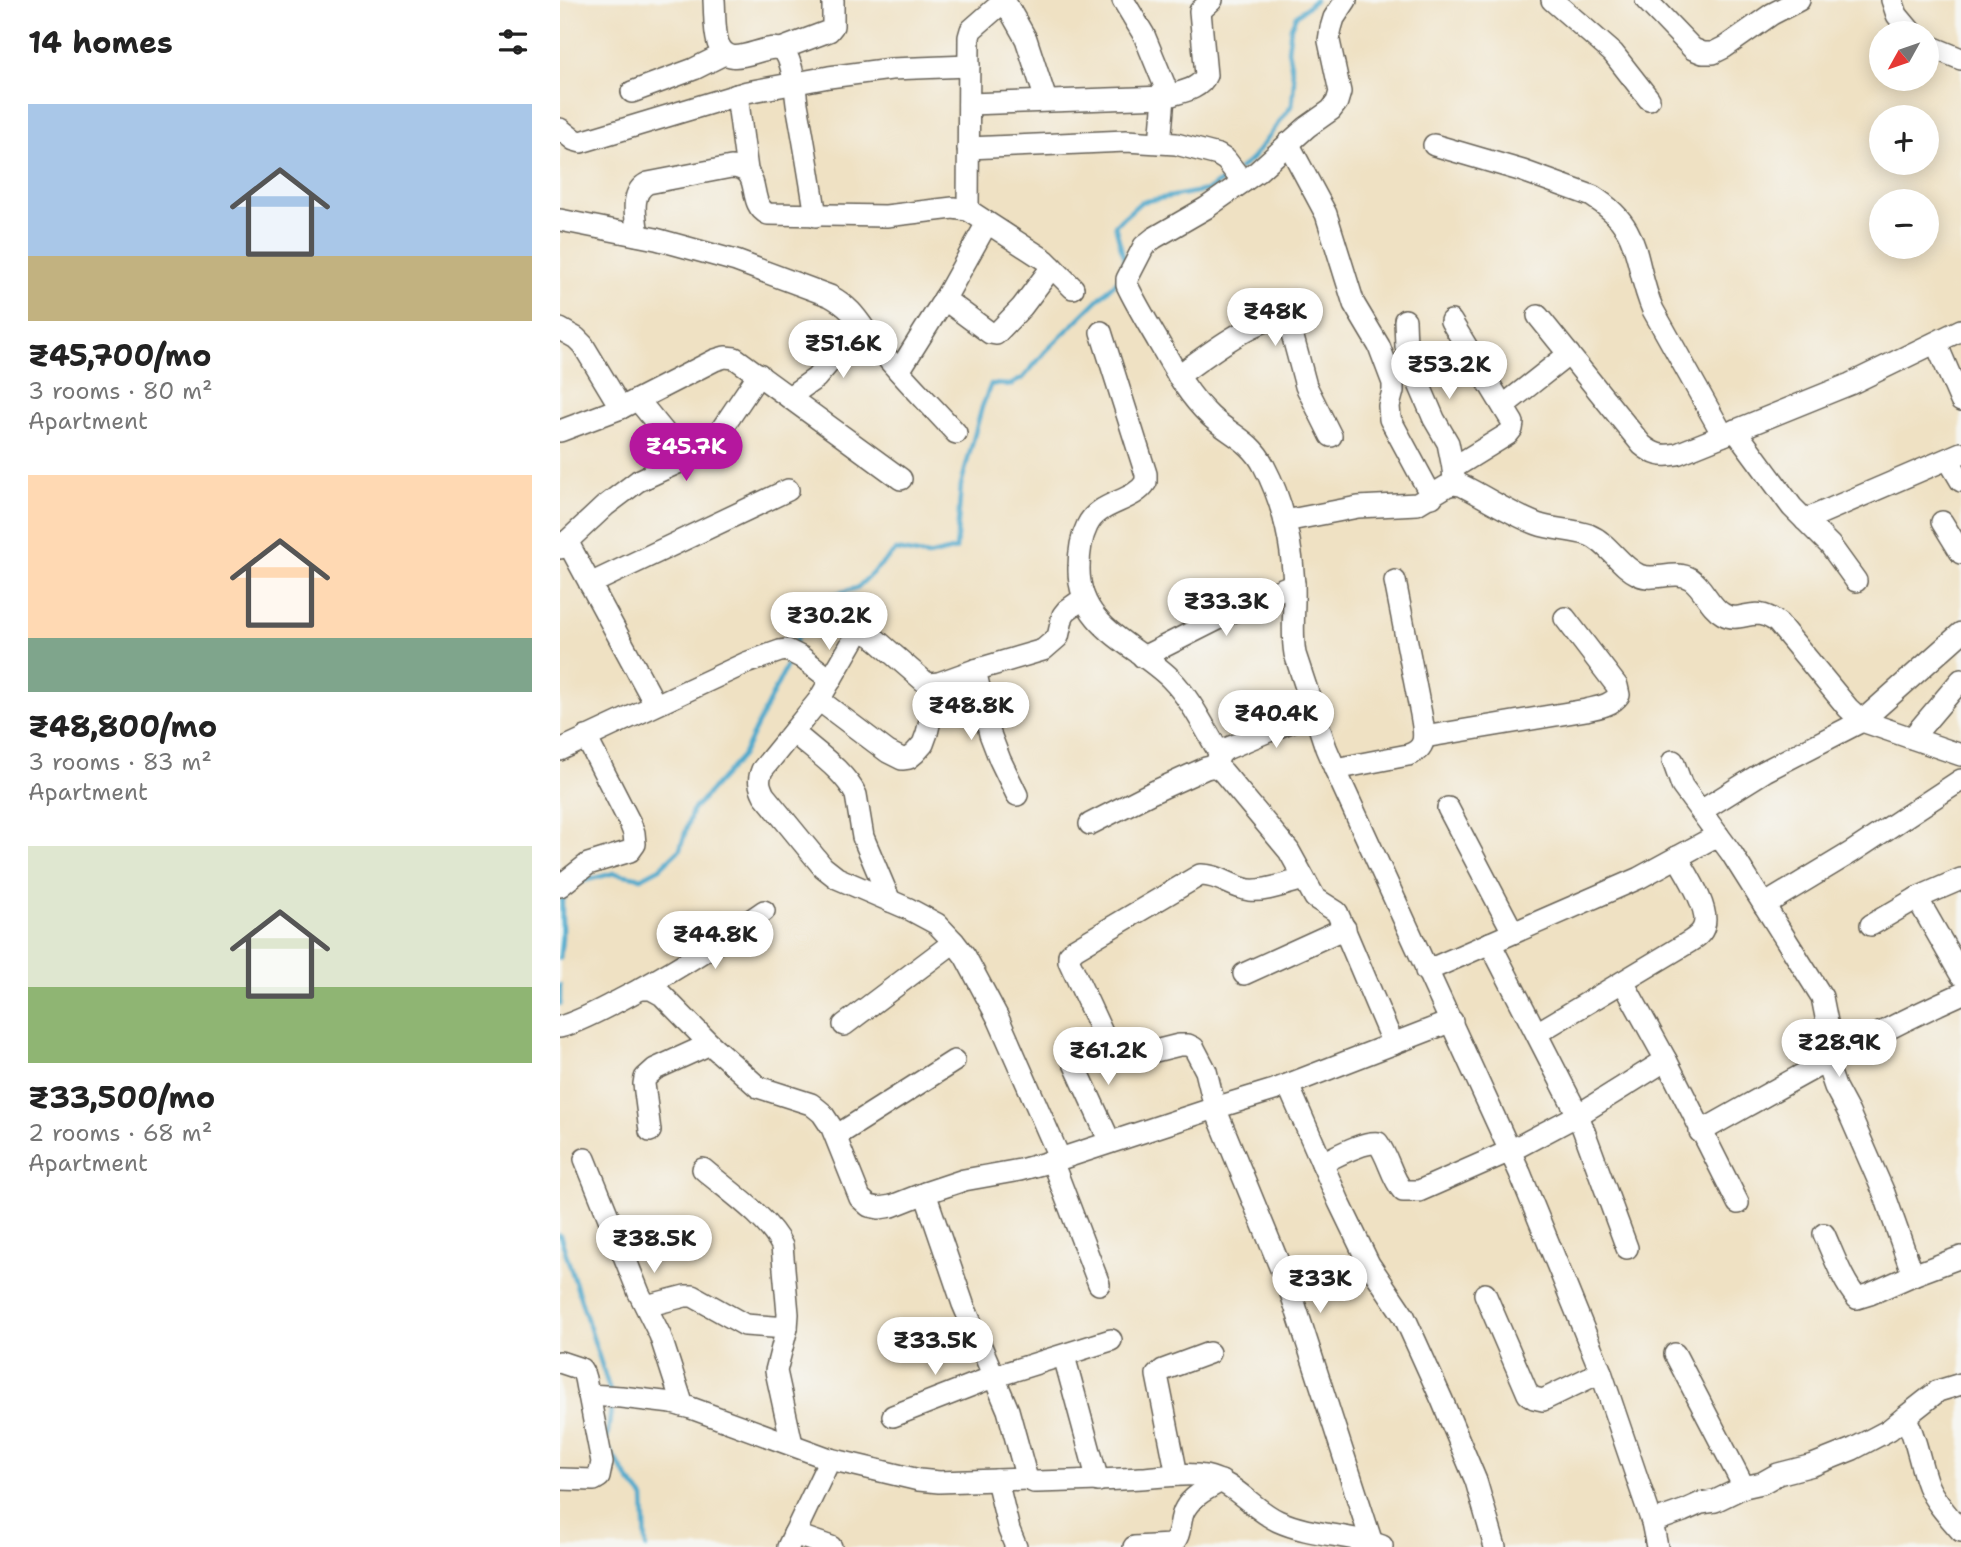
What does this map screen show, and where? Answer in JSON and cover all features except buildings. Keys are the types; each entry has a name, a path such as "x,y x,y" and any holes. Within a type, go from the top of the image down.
{"street":[{"path":"714,0 717,39 724,54 730,57 781,49 829,31 833,26 833,0"},
{"path":"968,210 969,37 971,30 1004,0 1026,39 1046,100"},
{"path":"1123,0 1144,36 1165,86 1160,143"},
{"path":"969,104 1165,97 1192,88 1204,80 1206,63 1200,11 1212,0"},
{"path":"968,148 1125,141 1176,144 1208,151 1236,172 1257,172 1337,102 1340,92 1329,41 1334,18 1346,0"},
{"path":"1552,0 1614,54 1649,99"},
{"path":"1646,0 1693,49 1713,53 1772,14 1799,0"},
{"path":"1892,0 1902,21"},
{"path":"781,49 787,54 794,83 816,216"},
{"path":"1939,50 1961,59"},
{"path":"632,92 694,69 724,54"},
{"path":"560,129 581,142 737,95 794,83 891,69 969,66"},
{"path":"737,95 747,170 762,212 768,215 886,216 953,208 968,210 1028,248 1073,288"},
{"path":"1288,144 1326,214 1354,304 1379,346 1393,383 1388,414 1390,419 1432,496"},
{"path":"1434,145 1523,171 1592,196 1615,214 1632,237 1653,310 1729,433 1830,545 1856,580"},
{"path":"638,235 635,207 638,191 642,186 731,167 747,170"},
{"path":"1236,172 1206,208 1169,227 1144,246 1127,279 1127,285 1178,376 1210,417 1245,441 1257,453 1265,467 1285,521 1294,584 1292,639 1314,712 1335,769 1510,1151 1601,1372 1652,1522 1657,1547"},
{"path":"560,220 638,235 736,261 844,303 878,348 956,433"},
{"path":"899,371 987,223"},
{"path":"944,299 990,333 996,334 1014,316 1052,267"},
{"path":"1538,316 1642,445 1651,453 1667,456 1850,384 1961,330"},
{"path":"1178,376 1229,340 1253,327 1278,319 1286,323 1291,330 1306,386 1331,436"},
{"path":"1405,320 1410,363 1434,419 1448,443 1454,476 1468,488 1537,524 1588,534 1640,576 1688,577 1722,614 1731,617 1756,613 1768,615 1778,623 1848,708 1862,720 1961,755"},
{"path":"1285,521 1358,507 1417,504 1447,486 1454,476 1512,429 1513,423 1451,321"},
{"path":"789,397 816,378 861,325"},
{"path":"560,329 583,345 630,404 686,459"},
{"path":"1101,332 1146,474 1146,482 1137,492 1101,510 1091,519 1079,556 1079,582 1084,598 1105,628 1171,679 1183,694 1223,772 1289,851 1315,898 1337,912 1393,1044"},
{"path":"1936,342 1961,401"},
{"path":"1503,406 1569,354"},
{"path":"560,430 630,404 725,356 735,358 759,374 901,479"},
{"path":"655,704 590,584 563,545 605,506 638,481 686,459 715,439 759,374"},
{"path":"1805,520 1954,456 1961,481"},
{"path":"590,584 788,489"},
{"path":"1942,522 1961,553"},
{"path":"1335,769 1416,752 1422,746 1424,737 1395,580"},
{"path":"1143,657 1256,600 1294,584"},
{"path":"1084,598 1063,615 1058,637 1043,650 939,683 925,682 872,636 861,632 856,636 819,700 762,770 759,786 823,867 837,878 937,924 965,957 998,1018 1056,1160 1099,1284"},
{"path":"1424,737 1586,710 1606,706 1615,701 1619,695 1617,686 1565,618"},
{"path":"1701,811 1765,771 1862,720 1961,633"},
{"path":"560,750 655,704 780,650 794,653 831,680"},
{"path":"975,670 990,734 1017,795"},
{"path":"1912,738 1961,680"},
{"path":"819,700 888,752 902,759 915,754 923,744 939,683"},
{"path":"1090,824 1206,768 1232,745 1314,712"},
{"path":"793,732 835,769 853,789 863,836 890,901"},
{"path":"560,886 588,864 630,851 635,844 630,823 586,737"},
{"path":"1673,761 1682,786 1765,905 1822,997 1828,1027 1826,1062 1884,1193 1913,1275"},
{"path":"1765,905 1852,852 1961,779"},
{"path":"1448,808 1513,932"},
{"path":"1426,971 1639,878 1718,835"},
{"path":"1537,1033 1689,942 1704,929 1706,918 1702,903 1677,857"},
{"path":"594,1396 621,1396 683,1406 830,1458 919,1480 939,1482 1027,1479 1034,1482 1205,1476 1221,1480 1276,1520 1324,1535 1378,1545 1292,1296 1215,1108 1201,1059 1194,1048 1188,1045 1118,1058 1111,1052 1069,961 1069,955 1075,949 1200,876 1209,875 1249,890 1260,890 1304,879"},
{"path":"1871,925 1917,898 1961,879"},
{"path":"1917,898 1961,975"},
{"path":"560,1027 575,1023 641,989 703,953 764,911"},
{"path":"1244,974 1345,928"},
{"path":"845,1025 954,942"},
{"path":"1490,943 1578,1115 1627,1248"},
{"path":"1623,982 1666,1060 1738,1203"},
{"path":"641,989 651,989 662,995 710,1044 758,1087 811,1104 822,1113 836,1136 860,1198 869,1206 879,1208 892,1206 964,1180 1020,1170 1056,1160 1288,1085 1452,1021"},
{"path":"1700,1132 1826,1062 1961,994"},
{"path":"650,1131 645,1078 655,1069 710,1044"},
{"path":"1067,1048 1110,1142"},
{"path":"1322,1163 1361,1146 1378,1143 1403,1191 1419,1191 1510,1151 1578,1115 1666,1060"},
{"path":"836,1136 954,1061"},
{"path":"1288,1085 1370,1264 1404,1316 1442,1400 1476,1481 1495,1547"},
{"path":"585,1159 639,1293 660,1335 683,1406"},
{"path":"703,1169 767,1224 782,1246 788,1314 776,1371 792,1444"},
{"path":"925,1193 963,1304 1008,1410 1027,1479"},
{"path":"1824,1234 1846,1286 1857,1298 1961,1257"},
{"path":"1485,1294 1528,1394 1543,1400 1601,1372"},
{"path":"646,1306 693,1296 745,1325 787,1328"},
{"path":"893,1416 993,1377 1111,1340"},
{"path":"1177,1475 1157,1376 1163,1370 1209,1353"},
{"path":"1675,1354 1744,1487"},
{"path":"1064,1356 1098,1481"},
{"path":"560,1362 581,1369 594,1396 602,1462 599,1477 594,1480 560,1479"},
{"path":"1652,1522 1701,1503 1715,1501 1778,1474 1813,1465 1853,1449 1889,1430 1938,1391 1961,1384"},
{"path":"1905,1417 1912,1430 1928,1486 1936,1501 1961,1531"},
{"path":"830,1458 791,1540 831,1547"},
{"path":"997,1480 1012,1539"},
{"path":"1134,1547 1171,1545 1178,1536 1183,1516 1197,1497 1221,1480"}],"waterway":[{"path":"1239,169 1252,159 1292,105 1294,81 1288,50 1291,27 1296,16 1315,0"},
{"path":"1122,268 1124,259 1115,225 1141,202 1207,190 1230,176"},
{"path":"794,647 809,601 857,588 896,550 928,556 956,549 961,485 991,384 1010,385 1023,378 1046,351 1118,280"},
{"path":"580,882 614,873 641,878 660,868 680,849 692,811 742,756 790,659"},
{"path":"560,958 562,901 568,891"},
{"path":"560,985 560,1004"},
{"path":"560,1235 610,1391"},
{"path":"607,1439 612,1403"},
{"path":"608,1448 644,1498 646,1547"}]}
